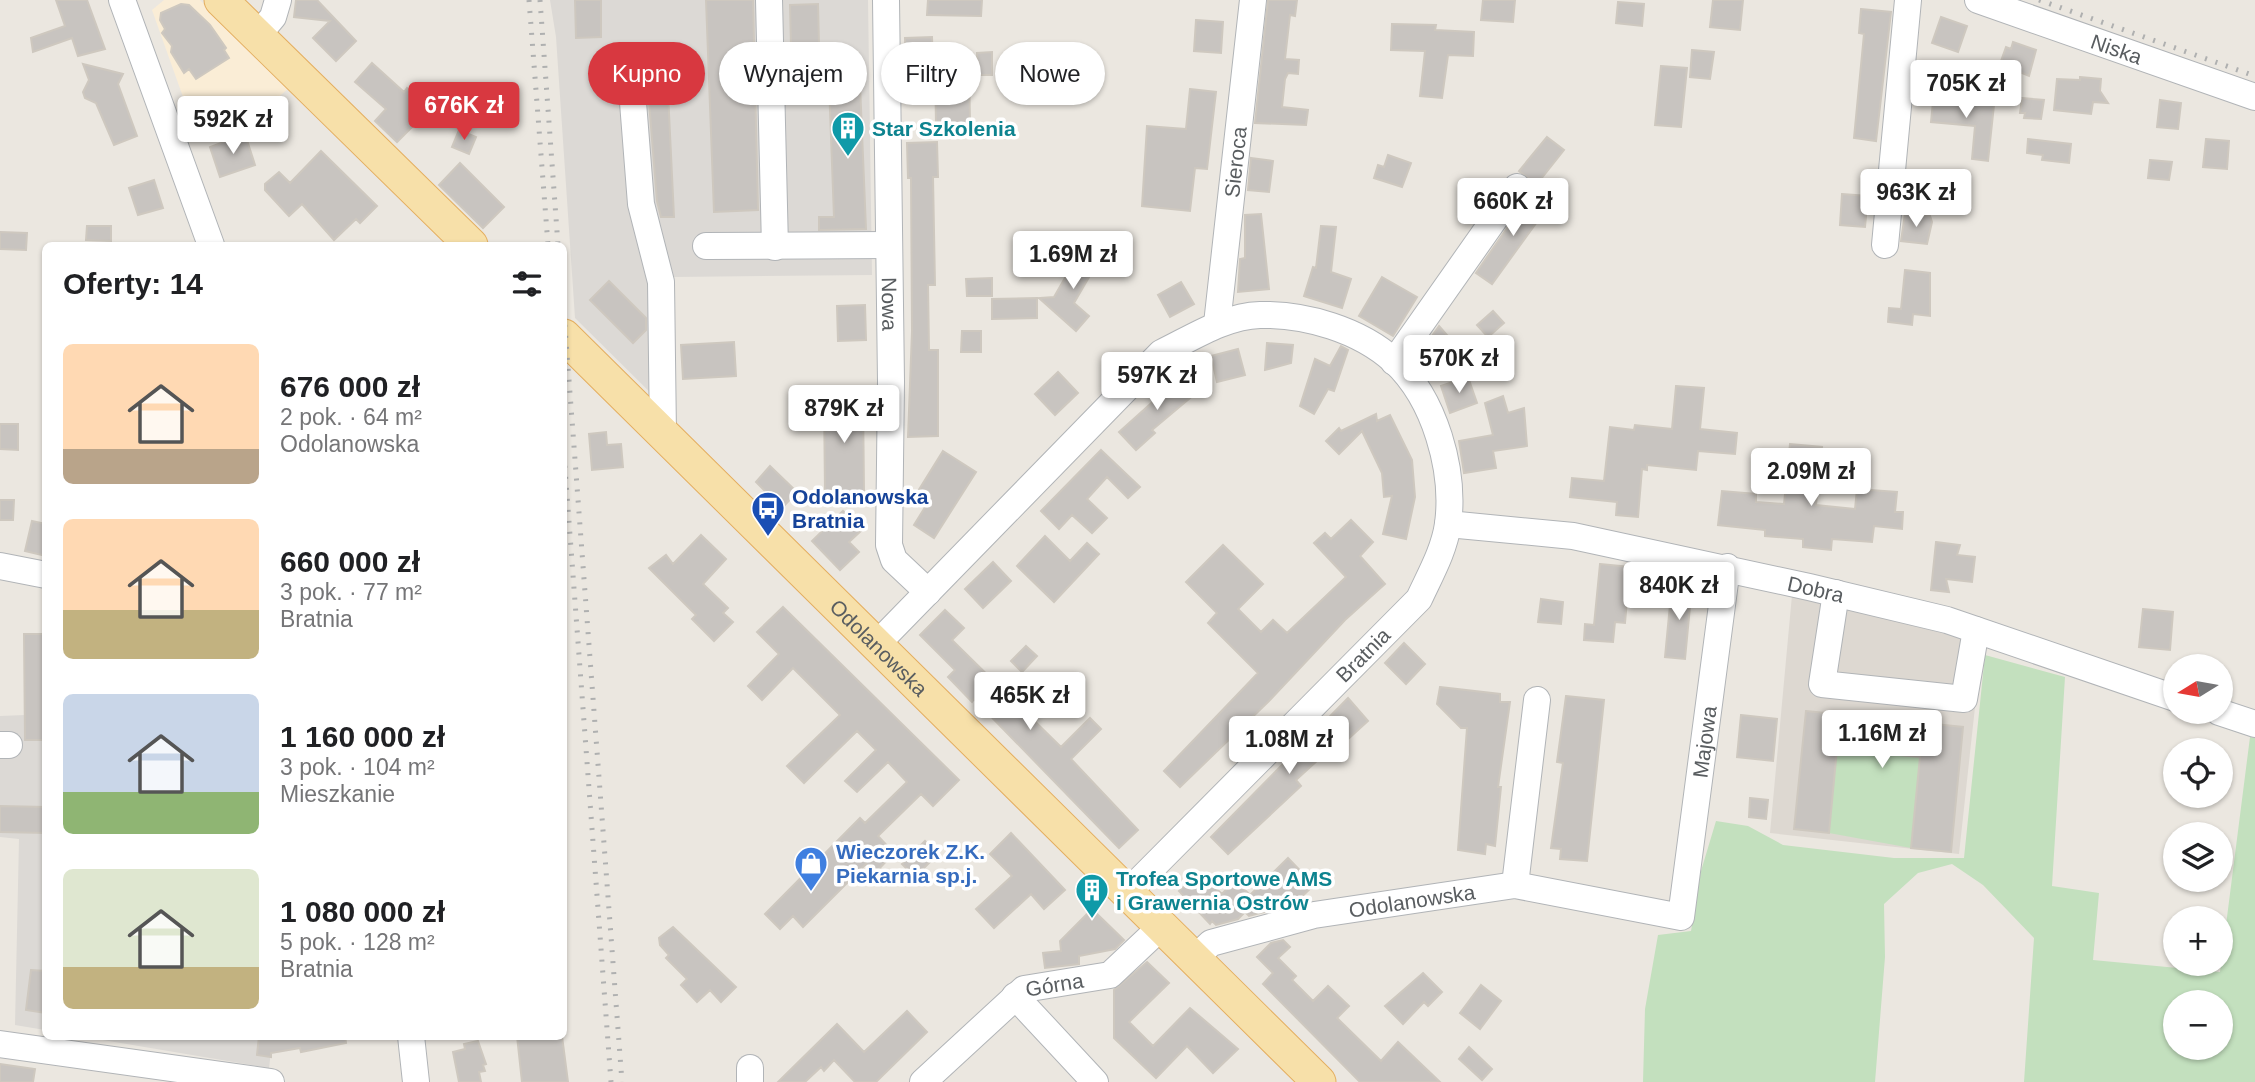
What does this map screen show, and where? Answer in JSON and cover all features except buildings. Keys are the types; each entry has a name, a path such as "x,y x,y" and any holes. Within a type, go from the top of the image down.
{"main road":[{"path":"221,0 468,242"},
{"name":"Odolanowska","path":"567,339 1318,1082"}],"street":[{"path":"122,0 210,242"},
{"path":"257,36 273,18 278,0"},
{"path":"769,0 775,247"},
{"name":"Nowa","path":"886,0 889,544 894,560 928,592"},
{"name":"Sieroca","path":"1217,324 1253,0"},
{"path":"1885,246 1908,0"},
{"name":"Niska","path":"1978,0 2255,97"},
{"path":"633,105 641,204 661,282 663,435"},
{"path":"1394,362 1517,187"},
{"path":"706,246 889,245"},
{"name":"Bratnia","path":"876,645 1161,353 1217,324 1259,315 1311,320 1356,336 1394,362 1418,392 1438,434 1447,472 1448,524 1439,556 1419,599 1127,892"},
{"name":"Dobra","path":"1448,524 1573,536 1727,567 1976,630 2163,694"},
{"path":"0,566 42,574"},
{"name":"Majowa","path":"1681,917 1727,567"},
{"path":"1836,593 1822,684 1964,699 1976,630"},
{"path":"1515,885 1537,700"},
{"path":"2233,717 2255,724"},
{"name":"Odolanowska","path":"1194,959 1211,943 1314,915 1515,885 1681,917"},
{"name":"Górna","path":"923,1082 1015,996 1035,985 1110,975 1161,927"},
{"path":"1015,996 1096,1082"},
{"path":"411,1040 416,1082"},
{"path":"0,1044 260,1081"}],"shaded area":[{"path":"164,0 200,0 289,88 247,124 198,139 152,10"},
{"path":"550,0 868,0 872,275 674,277 675,417 575,318 556,37"},
{"path":"1792,595 1982,643 1959,854 1770,833"},
{"path":"25,715 25,740 42,740 42,1030 15,1025 19,839 0,837 0,716"},
{"path":"103,1040 272,1040 269,1068"}],"green space":[{"path":"1985,655 2065,677 2052,886 2099,893 2093,960 2163,967 2163,976 2233,976 2233,906 2228,906 2230,892 2233,892 2233,870 2250,737 2255,738 2255,1082 2024,1082 2034,938 1983,885 1952,864 1918,873 1884,904 1885,957 1875,1082 1643,1082 1645,1009 1658,935 1691,931 1701,871 1716,821 1748,826 1783,845 1894,858 1964,858"},
{"path":"1837,749 1920,757 1911,848 1829,833"}],"railway":[{"path":"529,0 548,242"},
{"path":"540,0 558,242"},
{"path":"2039,0 2255,76"},
{"path":"567,354 622,1082"},
{"path":"567,495 611,1082"}],"place":[{"name":"Star Szkolenia","path":"848,158"},
{"name":"Odolanowska Bratnia","path":"768,538"},
{"name":"Wieczorek Z.K. Piekarnia sp.j.","path":"811,893"},
{"name":"Trofea Sportowe AMS i Grawernia Ostrów","path":"1092,920"}]}
